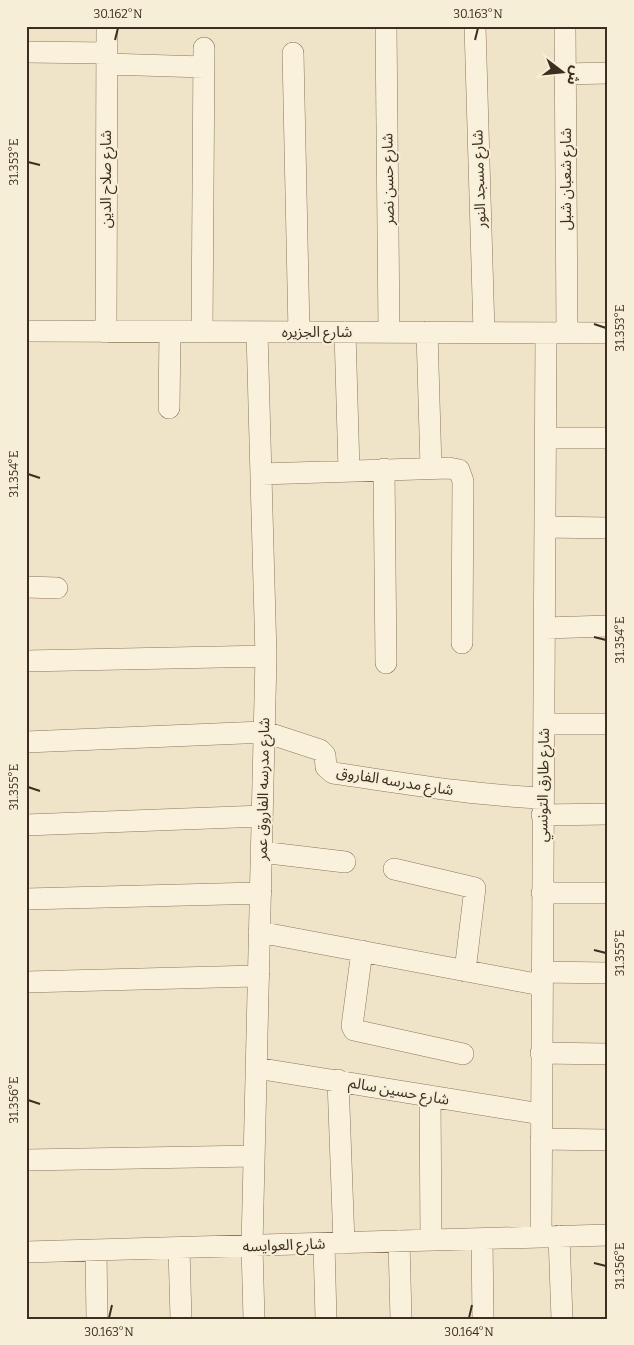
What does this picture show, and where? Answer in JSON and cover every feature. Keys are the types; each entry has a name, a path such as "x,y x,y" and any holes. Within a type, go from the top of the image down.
{"street":[{"name":"شارع صلاح الدين","path":"106,332 107,26"},
{"name":"شارع حسن نصر","path":"386,26 389,332"},
{"name":"شارع مسجد النور","path":"475,26 484,332"},
{"name":"شارع شعبان شبل","path":"565,26 567,333"},
{"path":"26,52 107,58 204,57 202,332"},
{"path":"293,53 299,332"},
{"path":"565,74 608,73"},
{"name":"شارع الجزيره","path":"26,331 608,333"},
{"path":"170,332 170,408"},
{"name":"شارع مدرسه الفاروق عمر","path":"254,1319 252,1246 266,656 257,332"},
{"path":"345,332 348,470"},
{"path":"427,332 430,468"},
{"name":"شارع طارق التونسي","path":"546,333 541,1139 550,1237 562,1319"},
{"path":"546,438 608,438"},
{"path":"261,474 430,468 454,468 462,474 462,642"},
{"path":"384,469 386,663"},
{"path":"545,527 608,528"},
{"path":"26,587 57,588"},
{"path":"545,628 608,626"},
{"path":"26,661 266,656"},
{"path":"545,724 608,724"},
{"path":"26,742 264,732"},
{"name":"شارع مدرسه الفاروق","path":"264,732 320,750 325,755 326,767 333,773 483,795 542,807"},
{"path":"542,807 608,814"},
{"path":"26,825 262,816"},
{"path":"262,852 345,862"},
{"path":"394,869 475,888 465,971"},
{"path":"26,898 260,893"},
{"path":"542,893 608,893"},
{"path":"259,932 465,971 542,978 608,973"},
{"path":"362,951 352,1026 354,1030 463,1054"},
{"path":"26,982 259,976"},
{"path":"541,1054 608,1054"},
{"name":"شارع حسين سالم","path":"256,1068 541,1114"},
{"path":"326,1319 334,1243 338,1080"},
{"path":"430,1096 431,1240"},
{"path":"541,1139 608,1140"},
{"path":"26,1160 254,1156"},
{"name":"شارع العوايسه","path":"26,1252 608,1235"},
{"path":"482,1239 483,1319"},
{"path":"399,1241 401,1319"},
{"path":"179,1248 181,1319"},
{"path":"96,1251 97,1319"}]}
